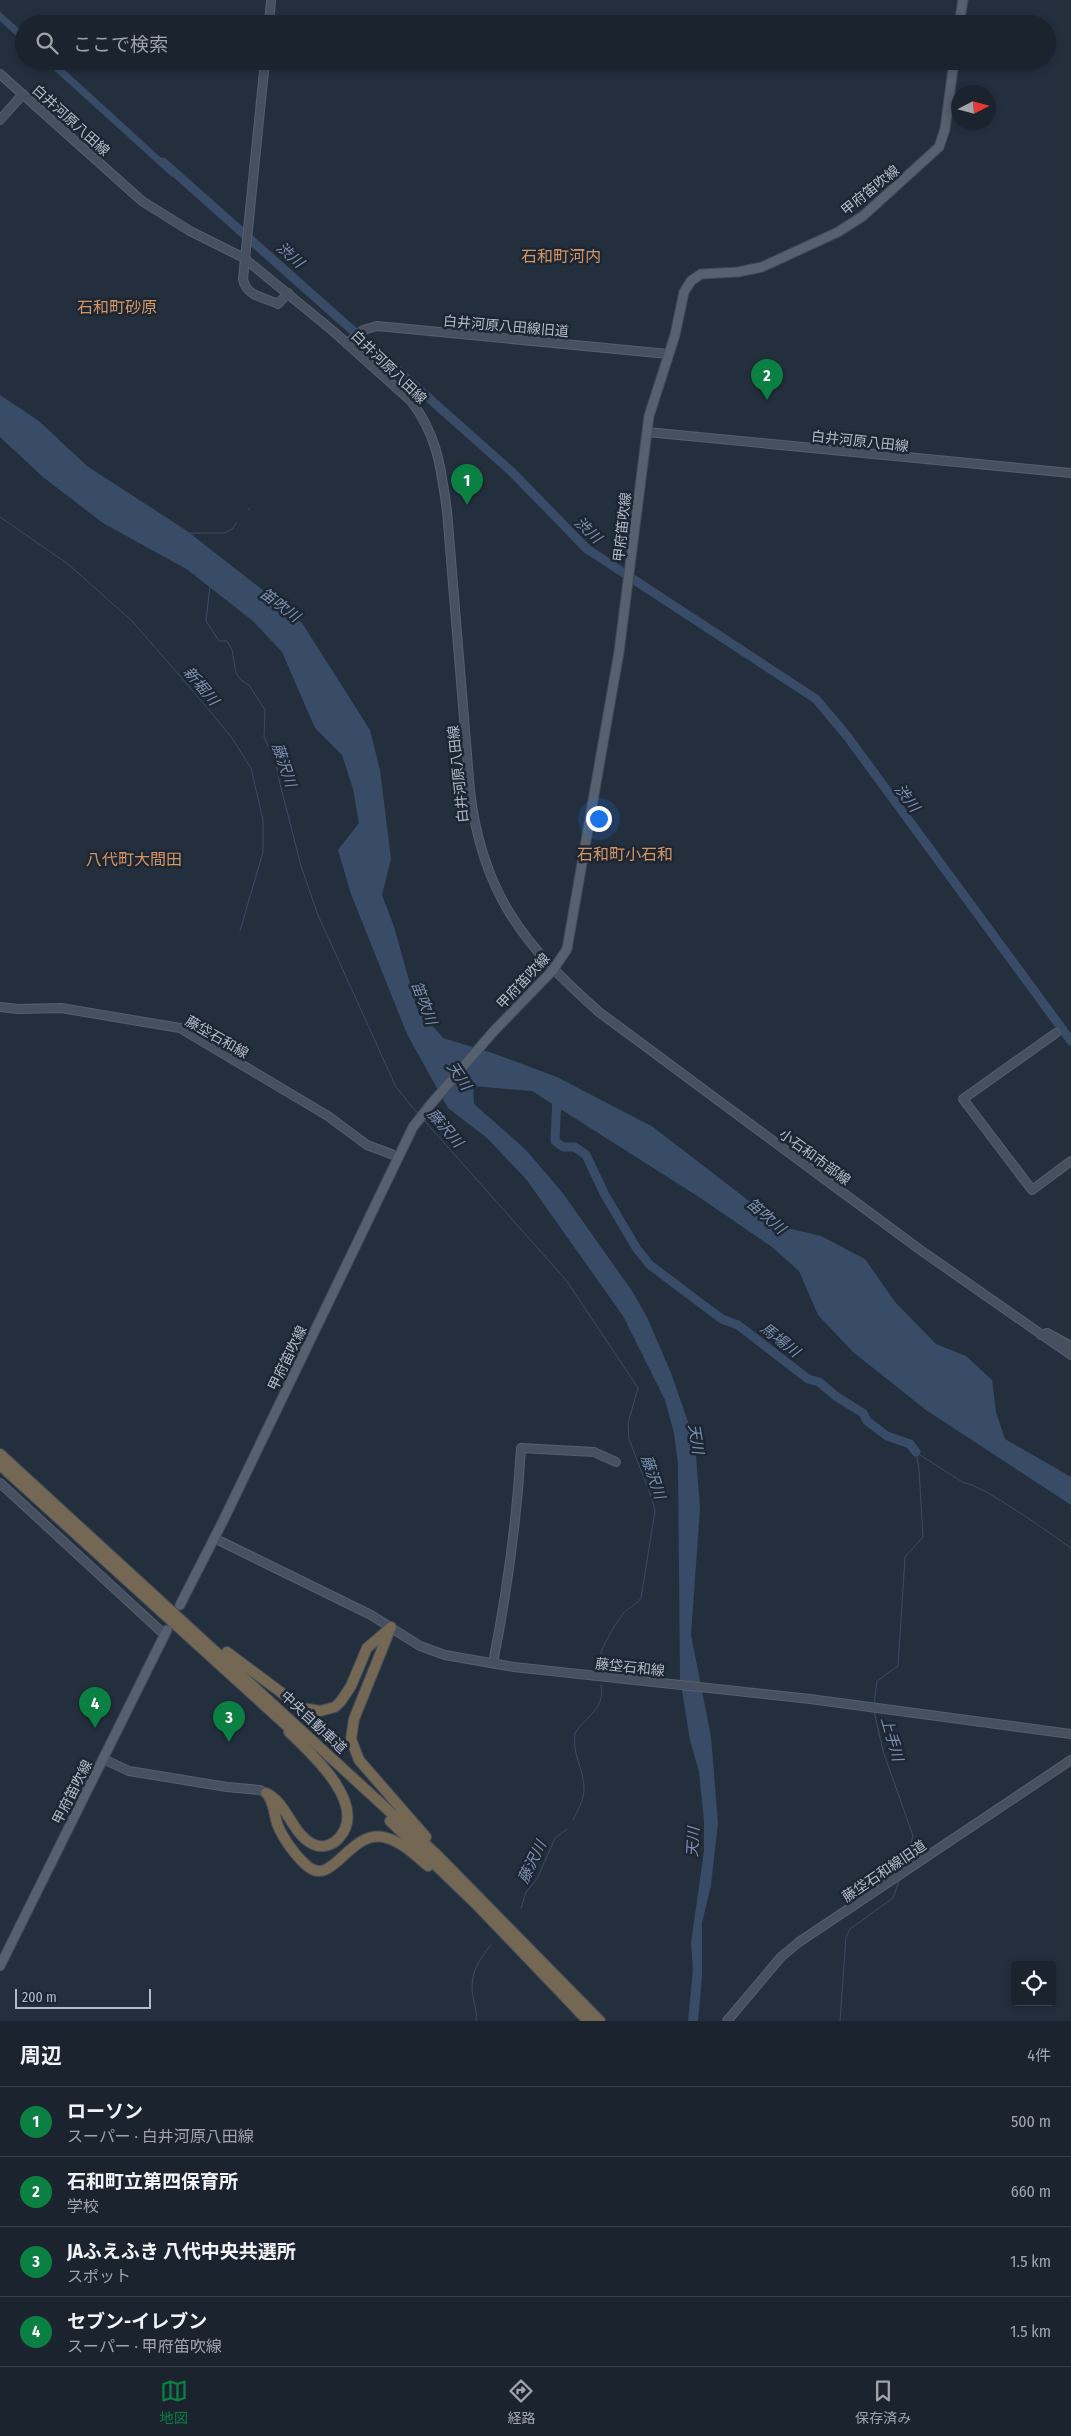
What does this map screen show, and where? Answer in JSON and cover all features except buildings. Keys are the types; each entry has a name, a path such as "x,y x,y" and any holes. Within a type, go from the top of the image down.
{"highway":[{"name":"中央自動車道","path":"0,1454 376,1798 501,1918 600,2021"},
{"name":"中央自動車道","path":"0,1465 372,1803 479,1907 588,2021"},
{"path":"161,1601 252,1672 276,1687 295,1704 311,1711 328,1710 341,1701 351,1686 367,1648 391,1627"},
{"path":"391,1627 354,1719 351,1732 352,1747 359,1760 439,1853 501,1918"},
{"path":"212,1658 300,1742 333,1780 343,1794 347,1807 347,1820 344,1832 328,1846 313,1844 304,1837 278,1800 266,1792"},
{"path":"266,1792 275,1808 280,1829 300,1859 310,1868 327,1869 338,1862 351,1848 363,1839 386,1837 410,1851 479,1907"}],"main road":[{"path":"269,15 271,0"},
{"path":"960,15 963,0"},
{"path":"264,70 243,279 244,287 249,292 278,304 288,293"},
{"name":"甲府笛吹線","path":"180,1605 417,1122 494,1032 565,954 572,932 629,586 652,404 668,354 684,292 696,277 710,272 738,272 762,268 838,232 863,216 934,153 941,142 945,129 953,70"},
{"name":"白井河原八田線","path":"0,74 157,212 190,232 244,258 350,341 412,402 426,421 433,438 440,466 447,511 470,791 476,829 488,867 501,898 550,972"},
{"path":"0,120 24,94"},
{"name":"白井河原八田線旧道","path":"350,341 364,330 378,326 668,354"},
{"name":"白井河原八田線","path":"647,432 1071,474"},
{"name":"小石和市部線","path":"550,972 614,1024 919,1250 1071,1355"},
{"name":"藤垈石和線","path":"0,1007 18,1009 61,1008 180,1028 328,1116 366,1145 399,1157"},
{"path":"1056,1033 963,1099 1032,1190 1071,1161"},
{"path":"1041,1335 1047,1333 1071,1346"},
{"path":"493,1663 506,1600 521,1448 594,1452 616,1462"},
{"path":"0,1483 166,1632"},
{"name":"藤垈石和線","path":"214,1538 333,1596 391,1627 405,1638 435,1653 493,1663 702,1687 1071,1734"},
{"name":"甲府笛吹線","path":"0,1966 166,1632"},
{"path":"103,1759 129,1771 266,1792"},
{"name":"藤垈石和線旧道","path":"727,2021 781,1957 800,1942 1071,1760"}],"water":[{"path":"0,12 15,25 15,35 0,21"},
{"path":"54,70 65,70 171,167 172,177"},
{"path":"0,395 39,421 87,466 187,531 302,623 370,730 380,770 391,859 382,895 394,927 417,1008 443,1038 495,1054 557,1077 653,1127 783,1227 821,1236 865,1259 895,1302 936,1344 966,1356 992,1380 996,1412 1005,1439 1071,1477 1071,1505 926,1410 853,1352 818,1315 799,1271 772,1247 699,1197 532,1091 473,1086 474,1104 526,1150 562,1192 632,1291 647,1317 671,1373 695,1442 700,1508 691,1635 711,1737 718,1823 711,1885 702,1923 702,1977 698,2021 688,2021 693,1969 691,1943 704,1851 704,1821 699,1772 690,1740 680,1678 678,1464 674,1433 665,1400 623,1316 526,1179 487,1138 448,1108 407,1034 351,894 338,850 359,823 353,789 342,755 315,728 282,652 254,622 188,570 103,523 43,477 0,437"}],"waterway":[{"name":"渋川","path":"163,162 512,472 587,549 816,699 847,736 1071,1041"},
{"name":"新堀川","path":"0,517 68,564 132,621 232,738 251,768 263,820 263,852 240,931"},
{"path":"187,533 225,533 232,529 237,522"},
{"name":"藤沢川","path":"210,586 206,621 219,641 227,641 232,650 236,673 242,681 249,685 265,710 264,737 276,763 301,866 318,915 396,1087 419,1115"},
{"name":"馬場川","path":"557,1097 555,1141 563,1147 575,1147 586,1155 605,1195 637,1249 650,1265 722,1319 738,1325 808,1379 819,1382 837,1397 863,1413 867,1421 887,1436 910,1444 916,1452"},
{"name":"藤沢川","path":"423,1119 566,1280 638,1388 628,1423 629,1439 655,1511 641,1598 625,1612 614,1627 602,1649 596,1672"},
{"name":"上手川","path":"874,1705 877,1681 898,1666 905,1557 923,1537 919,1469 916,1452"},
{"name":"馬場川","path":"917,1453 964,1483 985,1491 1000,1500 1071,1548"},
{"name":"藤沢川","path":"573,1820 581,1804 584,1791 576,1754 575,1733 598,1706 601,1700 601,1685"},
{"name":"上手川","path":"874,1711 883,1751 913,1836 904,1867"},
{"name":"藤沢川","path":"521,1908 526,1892 537,1879 555,1838 567,1829"},
{"name":"上手川","path":"840,2021 846,1937 850,1929 893,1898 900,1878"},
{"name":"藤沢川","path":"476,2021 472,1982 482,1957 491,1945"}],"place":[{"name":"石和町立第四保育所","path":"767,400"},
{"name":"ローソン","path":"467,505"},
{"name":"セブン-イレブン","path":"95,1728"},
{"name":"JAふえふき 八代中央共選所","path":"229,1742"}],"district":[{"name":"石和町河内","path":"561,256"},
{"name":"石和町砂原","path":"117,307"},
{"name":"石和町小石和","path":"625,854"},
{"name":"八代町大間田","path":"134,859"}],"water label":[{"name":"笛吹川","path":"280,605"},
{"name":"笛吹川","path":"424,1003"},
{"name":"天川","path":"459,1076"},
{"name":"笛吹川","path":"766,1216"},
{"name":"天川","path":"696,1439"},
{"name":"天川","path":"693,1842"}]}
